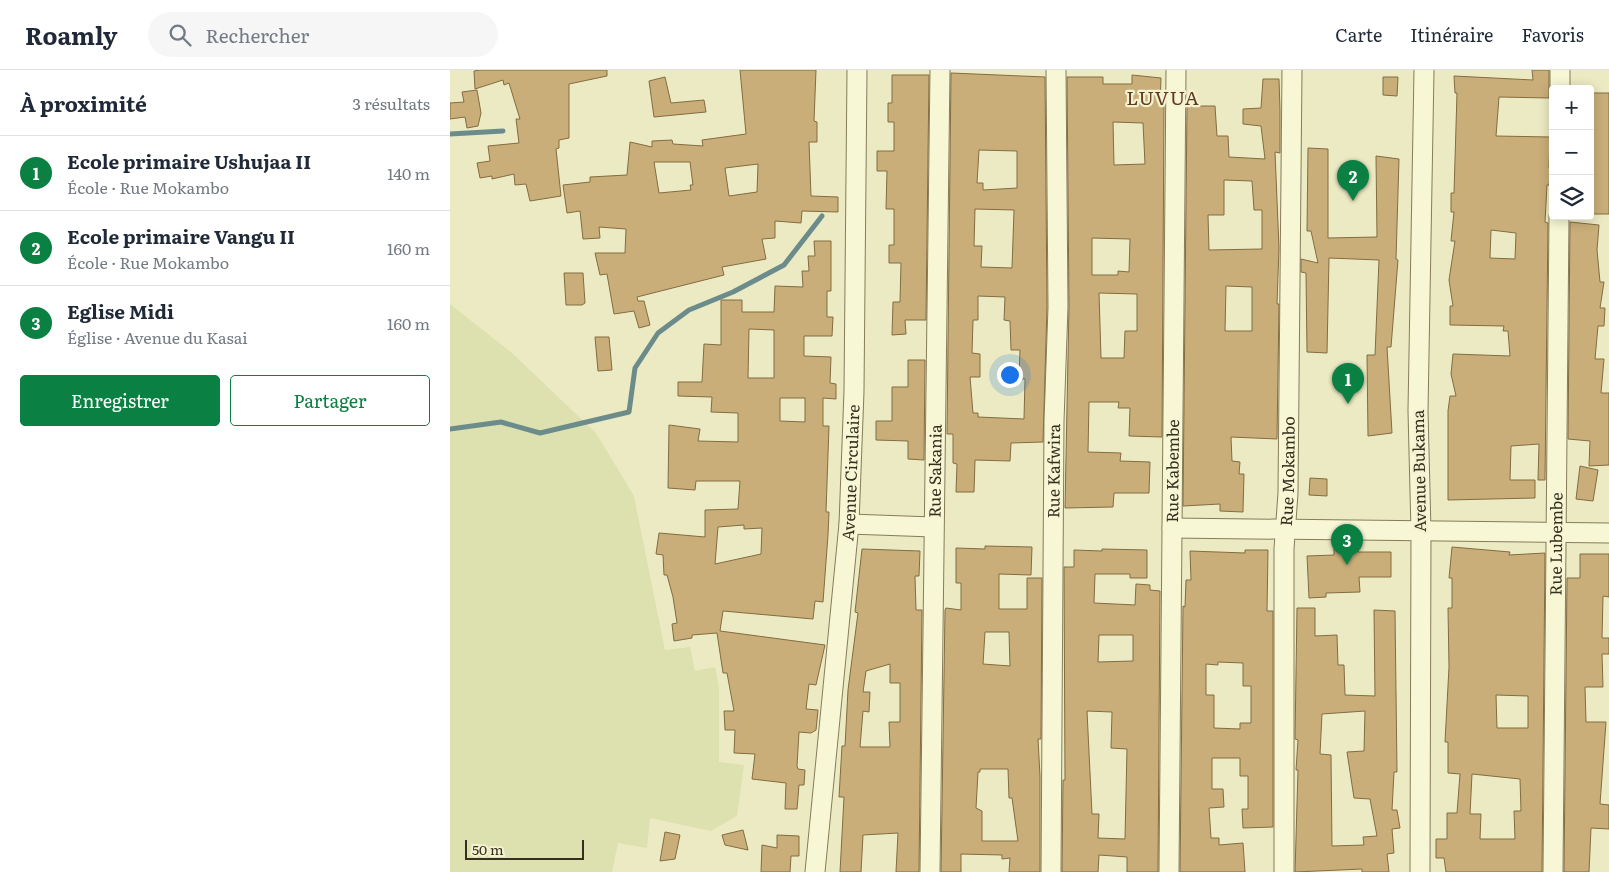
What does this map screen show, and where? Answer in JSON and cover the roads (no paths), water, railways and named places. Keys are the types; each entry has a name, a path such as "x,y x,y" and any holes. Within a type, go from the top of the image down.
{"street":[{"name":"Avenue Circulaire","path":"815,872 849,524 854,391 857,70"},
{"name":"Rue Sakania","path":"930,872 940,70"},
{"name":"Rue Kafwira","path":"1051,872 1054,421 1058,307 1056,70"},
{"name":"Rue Kabembe","path":"1169,872 1176,70"},
{"name":"Rue Mokambo","path":"1284,872 1285,529 1292,70"},
{"name":"Avenue Bukama","path":"1420,872 1421,531 1418,411 1424,70"},
{"path":"1560,70 1560,85"},
{"name":"Rue Lubembe","path":"1553,872 1559,220"},
{"path":"849,524 934,527"},
{"path":"1172,528 1609,533"}],"waterway":[{"path":"450,134 503,131"},
{"path":"450,429 501,422 540,433 629,412 635,368 658,333 689,310 733,292 784,265 822,216"}],"place":[{"name":"Ecole primaire Vangu II","path":"1353,201"},
{"name":"Ecole primaire Ushujaa II","path":"1348,404"},
{"name":"Eglise Midi","path":"1347,565"}],"district":[{"name":"LUVUA","path":"1163,98"}]}
